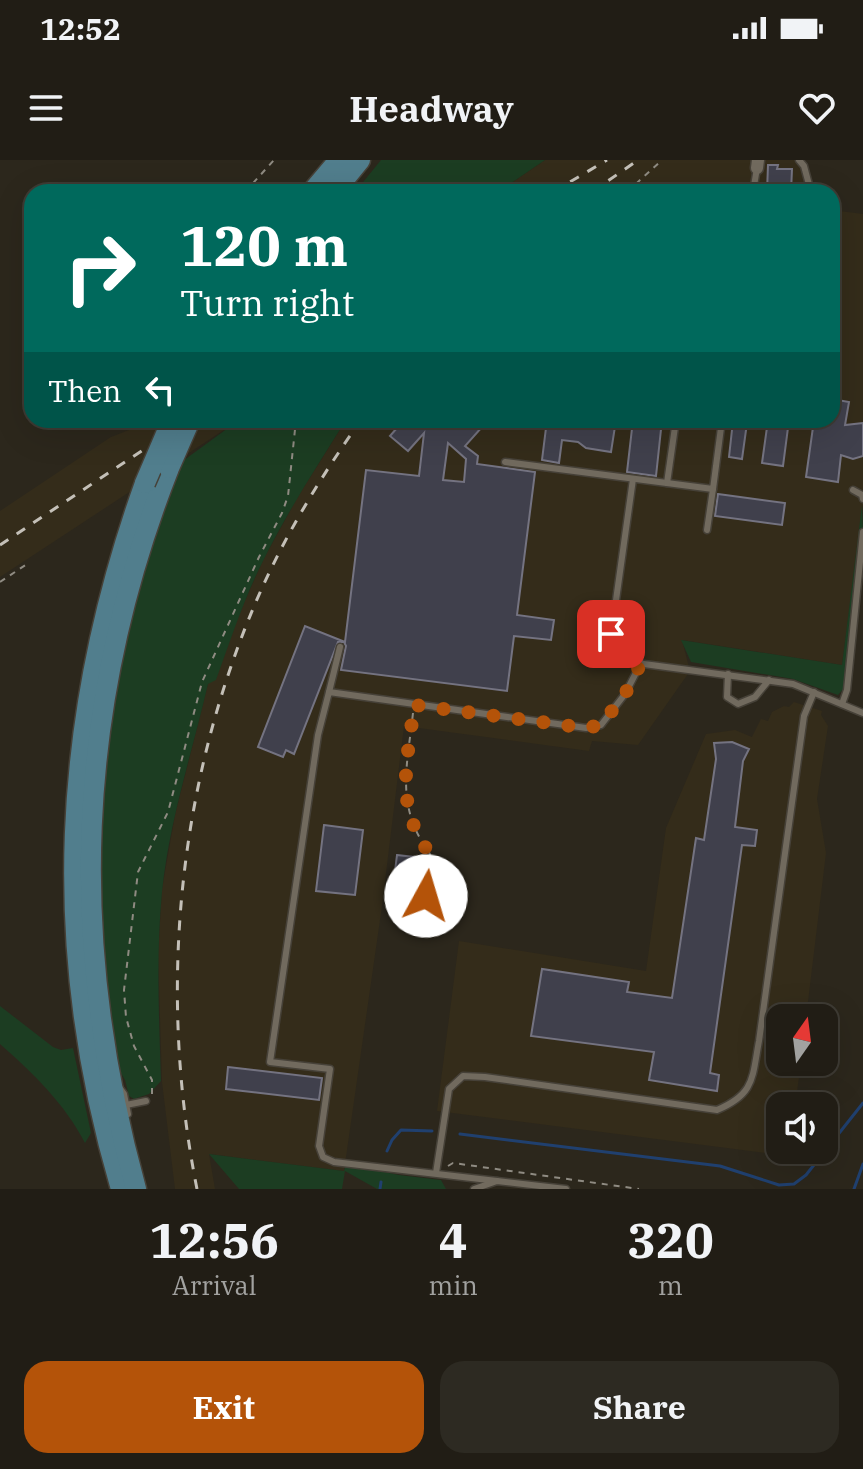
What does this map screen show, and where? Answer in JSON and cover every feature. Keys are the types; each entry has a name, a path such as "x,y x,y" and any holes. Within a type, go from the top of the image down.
{"main road":[{"path":"319,184 339,160"},
{"path":"340,184 360,160"},
{"path":"121,1189 102,1118 85,1029 76,957 74,855 80,756 96,653 117,569 145,483 169,428"},
{"path":"136,1189 108,1074 96,993 90,898 95,764 116,634 135,564 186,428"}],"lane":[{"path":"799,160 809,184"},
{"path":"754,184 757,164"},
{"path":"667,483 675,428"},
{"path":"707,530 721,428"},
{"path":"505,462 713,489"},
{"path":"633,479 610,643 618,656 629,662 793,684 863,713"},
{"path":"853,490 863,499"},
{"path":"842,704 847,690 863,532"},
{"path":"340,647 318,735 270,1062 330,1069 319,1146 323,1157 334,1162 566,1189"},
{"path":"329,692 586,728 601,725 625,694 641,663"},
{"path":"728,674 727,697 738,704 755,697 769,680"},
{"path":"436,1173 449,1089 463,1076 717,1110 739,1101 751,1083 759,1041 804,716 814,692"},
{"path":"108,1074 124,1094 129,1119"},
{"path":"126,1105 146,1101"},
{"path":"127,1157 131,1132"},
{"path":"474,1189 497,1181"}],"path":[{"path":"252,184 274,160"},
{"path":"636,184 662,160"},
{"path":"146,1101 153,1091 152,1080 134,1046 126,1017 124,990 129,927 138,872 168,812 202,682 282,513 288,496 295,428"},
{"path":"0,582 27,564"},
{"path":"414,705 405,797 417,837 430,854 426,896"},
{"path":"436,1173 453,1163 639,1189"}],"shaded area":[{"path":"545,160 804,160 811,184 510,184"},
{"path":"840,211 863,214 863,506 842,665 682,640 690,671 638,745 592,741 589,751 404,726 344,1171 209,1154 215,1189 175,1189 162,1082 158,954 162,889 175,815 208,684 263,560 341,428 840,428"},
{"path":"134,428 227,428 0,577 0,511 111,437"},
{"path":"794,702 822,711 821,715 828,726 817,799 826,853 808,1004 766,1004 766,1076 799,1076 797,1092 766,1092 766,1153 437,1111 459,941 646,971 666,828 706,734 735,730 752,737 761,719 768,721 772,712 789,707"}],"green space":[{"path":"381,160 545,160 510,184 362,184"},
{"path":"228,428 341,428 273,541 244,604 216,680 208,684 165,866 159,963 161,1081 149,1094 134,1099 129,1096 125,1080 115,1063 97,955 102,758 139,576 180,463"},
{"path":"862,505 863,531 846,686 838,695 793,679 691,662 681,640 842,665"},
{"path":"0,1006 53,1047 61,1050 73,1048 91,1133 85,1143 68,1115 47,1090 0,1044"},
{"path":"209,1154 344,1171 346,1164 441,1180 446,1189 377,1189 345,1171 342,1189 239,1189"}],"building":[{"path":"768,165 778,165 777,169 792,169 791,184 767,184"},
{"path":"840,400 849,402 845,425 863,423 863,456 853,459 841,455 838,482 806,477 813,428 840,428"},
{"path":"397,428 481,428 465,446 478,456 477,464 535,472 517,615 554,620 551,640 514,636 507,691 341,670 346,646 344,642 338,642 294,754 286,750 283,757 258,747 305,626 345,642 366,470 419,476 424,433 408,451 390,436","holes":["448,443 466,459 464,482 443,480"]},
{"path":"546,428 615,428 611,452 562,440 559,463 542,460"},
{"path":"632,428 661,428 656,476 627,472"},
{"path":"732,428 746,428 742,459 729,457"},
{"path":"767,428 788,428 783,466 762,463"},
{"path":"718,494 785,503 782,525 715,516"},
{"path":"732,742 749,749 743,761 735,827 757,830 755,846 742,845 710,1073 719,1075 717,1091 649,1080 654,1052 531,1036 542,969 629,982 627,992 672,998 696,838 704,840 716,759 714,743"},
{"path":"324,825 363,830 355,895 316,891"},
{"path":"397,855 414,857 410,889 393,887"},
{"path":"228,1067 322,1078 319,1100 226,1089"}],"waterway":[{"path":"460,1134 720,1166 779,1185 794,1184 806,1175 863,1103"},
{"path":"387,1151 401,1130 432,1131"},
{"path":"854,1189 863,1164"},
{"path":"380,1189 381,1182"}],"railway":[{"path":"566,184 607,160"},
{"path":"604,184 638,160"},
{"path":"197,1189 185,1116 179,1041 178,967 182,892 192,818 208,745 229,674 255,604 303,509 356,428"},
{"path":"0,545 149,446"}],"route":[{"path":"426,896 430,854 417,837 405,797 414,705 586,728 601,725 625,694 641,663 629,662 618,656 610,643 611,634"}]}
